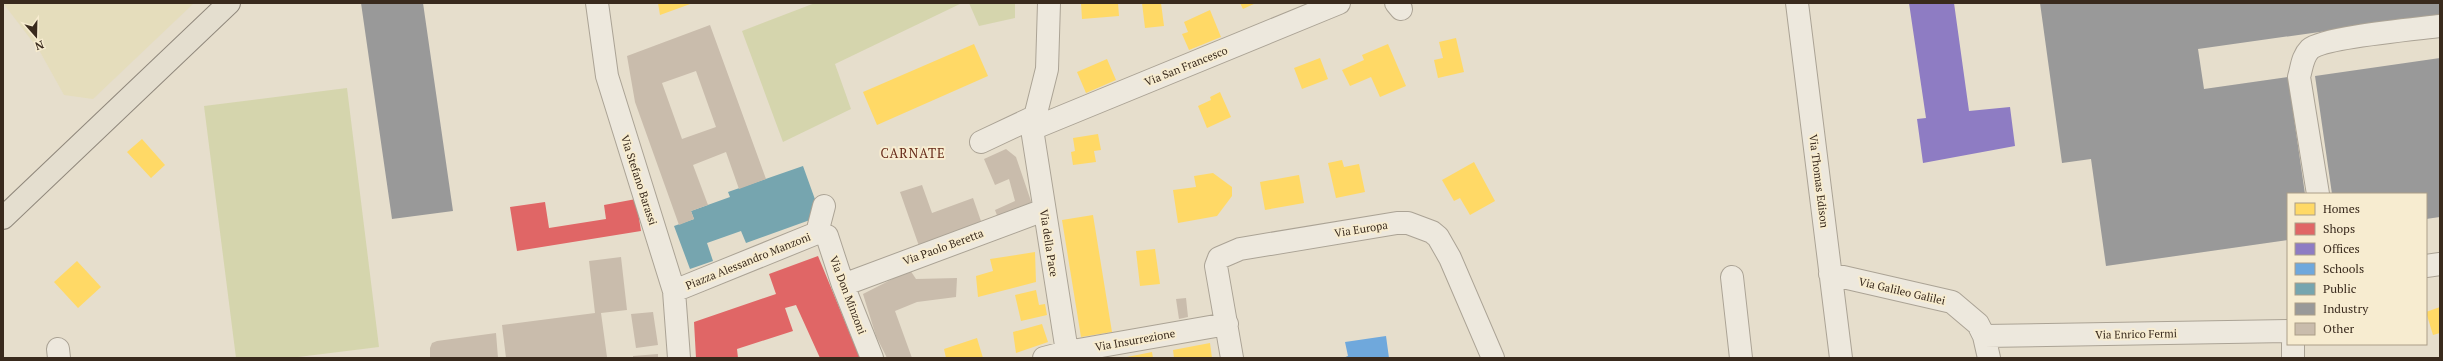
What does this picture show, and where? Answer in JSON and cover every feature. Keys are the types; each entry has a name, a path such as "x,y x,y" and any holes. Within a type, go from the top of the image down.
{"main road":[{"path":"3,218 229,3"}],"street":[{"name":"Via Stefano Barassi","path":"597,3 607,76 674,291 679,358"},
{"path":"1033,123 1047,69 1049,3"},
{"name":"Via San Francesco","path":"981,142 1339,3"},
{"name":"Via Thomas Edison","path":"1797,3 1841,358"},
{"path":"2318,193 2300,77 2304,58 2311,48 2329,42 2440,26"},
{"name":"Via della Pace","path":"1033,123 1044,210 1067,355"},
{"path":"820,233 824,206"},
{"name":"Via Paolo Beretta","path":"843,285 1044,210"},
{"name":"Via Europa","path":"1232,358 1216,266 1219,258 1224,254 1240,248 1397,223 1408,223 1432,232 1443,244 1493,358"},
{"name":"Piazza Alessandro Manzoni","path":"674,291 820,233"},
{"name":"Via Don Minzoni","path":"820,233 826,236 843,285 872,358"},
{"path":"2427,266 2440,264"},
{"name":"Via Galileo Galilei","path":"1830,274 1952,302 1978,324 1984,336 1989,358"},
{"path":"1732,277 1741,358"},
{"name":"Via Insurrezione","path":"1044,358 1067,355 1227,324"},
{"name":"Via Enrico Fermi","path":"1984,336 2287,331"},
{"path":"2293,345 2293,358"}],"shaded area":[{"path":"3,3 194,3 93,99 64,95 39,50"}],"green space":[{"path":"815,3 962,3 835,64 851,109 783,142 742,31"},
{"path":"969,3 1015,3 1015,18 979,26"},
{"path":"347,88 379,347 290,358 236,358 204,106"}],"building: Homes":[{"path":"658,3 693,3 660,15"},
{"path":"1081,3 1118,3 1119,16 1082,19"},
{"path":"1142,3 1161,3 1164,26 1145,28"},
{"path":"1240,3 1256,3 1243,9"},
{"path":"1210,10 1221,37 1189,50 1182,34 1188,32 1184,22"},
{"path":"1456,38 1464,72 1438,78 1434,60 1443,58 1439,42"},
{"path":"974,44 988,76 877,125 863,92"},
{"path":"1388,44 1406,86 1380,97 1371,77 1350,86 1342,70 1364,60 1362,55"},
{"path":"1320,58 1328,79 1302,89 1294,68"},
{"path":"1107,59 1116,80 1086,93 1077,72"},
{"path":"1220,92 1231,117 1207,128 1198,106 1211,100 1210,97"},
{"path":"1098,134 1101,150 1094,151 1096,162 1073,165 1071,152 1075,151 1073,138"},
{"path":"142,139 165,165 151,178 127,152"},
{"path":"1342,160 1344,167 1359,164 1365,192 1336,198 1328,163"},
{"path":"1474,162 1495,201 1470,215 1460,198 1454,201 1442,180"},
{"path":"1213,173 1232,187 1232,196 1217,216 1178,223 1173,190 1196,187 1194,176"},
{"path":"1299,175 1304,203 1265,210 1260,182"},
{"path":"1093,215 1112,332 1081,337 1062,220"},
{"path":"1155,249 1160,284 1140,286 1136,251"},
{"path":"1035,252 1036,282 978,297 976,276 993,271 990,259"},
{"path":"77,261 101,287 78,308 54,282"},
{"path":"1036,290 1039,305 1045,304 1047,315 1021,321 1015,295"},
{"path":"2440,307 2440,333 2433,335 2427,312"},
{"path":"1042,324 1048,342 1016,353 1013,332"},
{"path":"977,338 983,358 946,358 944,349"},
{"path":"1210,343 1212,358 1174,358 1173,350"},
{"path":"1152,352 1153,358 1127,358 1127,357"}],"building: Shops":[{"path":"636,199 641,231 517,251 510,207 545,202 549,228 606,219 604,205"},
{"path":"818,256 860,358 820,358 796,305 785,308 793,331 737,349 738,358 696,358 694,322 776,294 769,274"}],"building: Offices":[{"path":"1909,3 1954,3 1969,111 2010,107 2015,146 1923,163 1917,119 1926,118"}],"building: Schools":[{"path":"1386,336 1389,358 1343,358 1348,356 1345,342"}],"building: Public":[{"path":"803,166 821,216 746,243 741,231 707,243 713,261 690,269 674,226 694,219 691,211 730,197 728,192"}],"building: Industry":[{"path":"361,3 423,3 453,211 392,219"},
{"path":"2040,3 2440,3 2440,15 2198,49 2204,89 2288,77 2305,193 2287,193 2287,240 2106,266 2091,159 2062,163"},
{"path":"2440,58 2440,217 2427,219 2427,193 2332,193 2315,76"}],"building: Other":[{"path":"710,25 766,179 739,189 726,152 693,165 708,205 691,211 694,219 679,225 635,102 627,56","holes":["696,71 716,127 682,139 662,83"]},
{"path":"1006,149 1016,157 1033,207 998,218 995,210 1015,201 1009,179 995,185 984,159"},
{"path":"922,185 932,213 973,198 982,224 919,246 900,192"},
{"path":"621,257 627,310 601,313 607,357 506,358 502,325 595,313 589,261"},
{"path":"910,270 916,279 957,278 956,297 917,302 895,311 912,358 887,358 876,336 863,294"},
{"path":"1186,298 1188,317 1179,319 1176,299"},
{"path":"653,312 658,345 636,348 631,314"},
{"path":"496,333 498,358 430,358 430,348 432,343 437,341"},
{"path":"658,354 658,358 633,358 633,356"}],"district":[{"name":"CARNATE","path":"913,153"}]}
